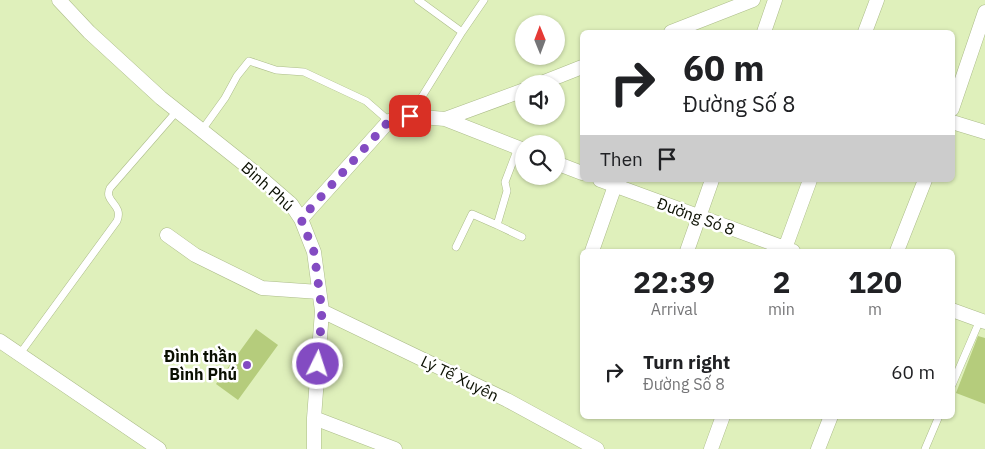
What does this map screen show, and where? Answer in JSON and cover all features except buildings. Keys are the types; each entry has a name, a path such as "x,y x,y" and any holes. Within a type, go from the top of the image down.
{"street":[{"name":"Bình Phú","path":"59,0 89,32 161,98 253,171 291,204 301,219 314,252 322,311 314,418 314,449"},
{"path":"676,30 752,0"},
{"path":"765,30 775,0"},
{"path":"866,30 877,0"},
{"path":"955,100 985,12"},
{"path":"562,75 580,68"},
{"path":"445,119 515,93"},
{"path":"301,219 389,121 410,116 445,119 515,147"},
{"path":"955,123 985,132"},
{"path":"565,166 580,172"},
{"path":"688,249 711,182"},
{"path":"787,249 809,182"},
{"path":"897,249 924,182"},
{"path":"593,249 616,183"},
{"name":"Đường Só 8","path":"616,183 784,249"},
{"path":"167,236 195,255 262,288 319,292"},
{"name":"Lý Tế Xuyên","path":"322,311 506,400 596,449"},
{"path":"955,311 982,321"},
{"path":"0,342 159,449"},
{"path":"314,418 395,449"},
{"path":"711,449 722,419"},
{"path":"818,449 830,419"}],"lane":[{"path":"418,0 462,32"},
{"path":"410,116 484,0"},
{"path":"202,130 249,61 276,70 304,72 366,101 389,121"},
{"path":"19,354 117,221 119,211 109,197 108,192 110,188 177,111"},
{"path":"497,225 507,191 506,182 515,162"},
{"path":"456,247 472,214 522,237"},
{"path":"955,378 982,321"},
{"path":"925,449 938,419"}],"place":[{"name":"Đình thần Bình Phú","path":"247,365"}],"route":[{"path":"318,364 322,311 314,252 301,219 389,121 410,116"}]}
